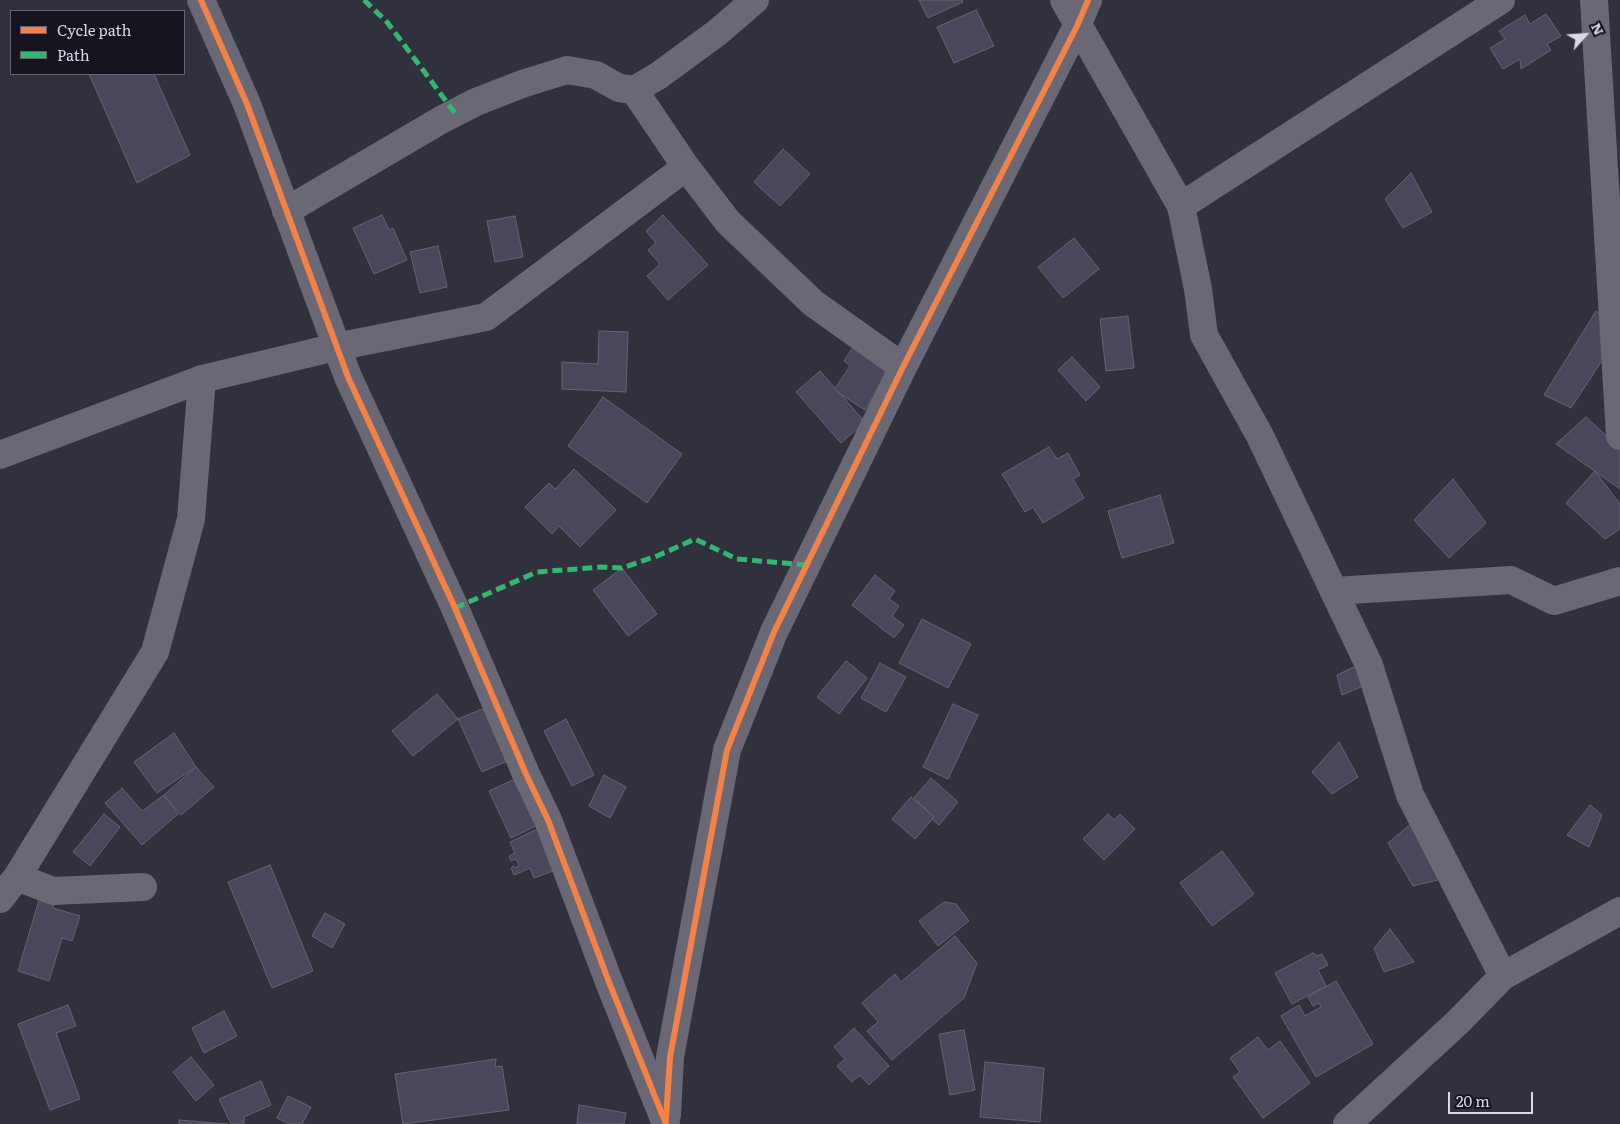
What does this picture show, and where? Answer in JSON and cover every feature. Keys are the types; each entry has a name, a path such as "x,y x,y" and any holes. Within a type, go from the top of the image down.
{"street":[{"path":"201,0 247,104 348,377 456,608 526,774 548,820 609,982 666,1124"},
{"path":"286,211 442,120 476,102 522,84 566,70 596,75 619,88 634,90 666,71 718,32 755,0"},
{"path":"1064,0 1077,26 1181,206 1198,289 1204,335 1260,436 1334,591 1368,665 1410,795 1503,976"},
{"path":"666,1124 670,1058 727,750 774,632 903,367 1077,26 1088,0"},
{"path":"1181,206 1501,0"},
{"path":"1594,0 1620,436"},
{"path":"634,90 686,167 728,222 813,303 903,367"},
{"path":"0,455 202,379 336,346 486,317 686,167"},
{"path":"0,899 18,876 156,652 191,519 202,379"},
{"path":"1334,591 1511,580 1554,601 1620,581"},
{"path":"18,876 52,890 143,887"},
{"path":"1347,1124 1456,1023 1503,976 1620,911"}],"building":[{"path":"919,0 962,0 963,2 928,18"},
{"path":"976,10 994,46 954,63 937,27"},
{"path":"1546,14 1561,36 1547,44 1551,50 1521,69 1520,59 1503,69 1490,48 1505,39 1499,31 1525,15 1530,24"},
{"path":"89,75 154,75 190,155 137,183"},
{"path":"783,149 810,174 780,206 754,182"},
{"path":"1411,173 1432,212 1403,228 1385,199"},
{"path":"382,215 389,230 393,228 407,260 374,274 353,228"},
{"path":"663,215 708,265 668,300 647,276 660,264 648,250 656,243 646,231"},
{"path":"515,216 523,257 495,262 487,221"},
{"path":"1074,238 1099,269 1063,298 1038,267"},
{"path":"438,246 447,287 420,293 410,252"},
{"path":"1596,311 1620,328 1620,333 1571,408 1544,395"},
{"path":"1128,316 1134,368 1106,371 1100,319"},
{"path":"599,331 628,332 626,392 562,389 562,362 598,364"},
{"path":"855,344 889,371 865,410 834,390 850,366 844,361"},
{"path":"1072,357 1100,387 1086,401 1058,370"},
{"path":"820,371 865,422 841,443 796,392"},
{"path":"603,397 682,454 647,503 568,446"},
{"path":"1586,417 1620,448 1620,489 1556,444"},
{"path":"1049,447 1057,459 1068,453 1080,475 1073,479 1084,498 1043,523 1033,507 1025,512 1002,474"},
{"path":"574,469 616,510 580,547 559,526 552,534 525,507 549,483 555,489"},
{"path":"1595,471 1620,504 1620,529 1605,539 1566,503"},
{"path":"1453,479 1486,523 1449,558 1414,520"},
{"path":"1160,495 1174,543 1122,558 1108,511"},
{"path":"622,568 657,614 628,636 593,590"},
{"path":"875,575 895,591 889,599 899,606 892,616 904,625 894,638 852,605"},
{"path":"922,619 971,644 948,688 899,663"},
{"path":"1375,657 1382,678 1342,695 1337,675"},
{"path":"846,661 867,678 839,714 817,697"},
{"path":"880,663 906,677 886,712 861,698"},
{"path":"437,694 458,719 413,756 392,731"},
{"path":"497,703 519,756 482,772 458,719"},
{"path":"953,704 978,715 948,779 923,767"},
{"path":"566,719 594,775 572,786 544,731"},
{"path":"174,733 196,767 157,793 134,762"},
{"path":"1339,742 1358,777 1332,794 1312,772"},
{"path":"196,767 214,787 181,815 164,795"},
{"path":"526,774 548,820 511,838 489,791"},
{"path":"604,775 626,787 610,818 589,806"},
{"path":"931,778 958,802 939,825 932,819 934,817 914,798"},
{"path":"122,788 142,811 164,795 178,814 142,845 105,803"},
{"path":"911,797 934,817 915,839 892,819"},
{"path":"1590,805 1602,815 1589,847 1567,835"},
{"path":"104,814 120,827 90,866 73,852"},
{"path":"1108,814 1114,820 1120,814 1135,829 1104,860 1083,839"},
{"path":"1413,822 1442,879 1413,886 1388,843"},
{"path":"546,825 564,867 534,878 530,868 514,875 511,868 513,866 516,868 519,865 516,859 511,861 509,856 515,853 510,842"},
{"path":"1222,851 1254,894 1212,926 1180,883"},
{"path":"270,865 313,971 272,988 228,882"},
{"path":"42,890 57,895 53,908 80,916 72,941 62,938 49,981 18,971"},
{"path":"944,902 956,904 969,921 938,946 919,921"},
{"path":"325,913 345,924 332,948 312,936"},
{"path":"1390,929 1414,962 1384,972 1374,948"},
{"path":"955,936 977,963 964,998 892,1060 867,1031 878,1022 862,1003 895,974 901,982"},
{"path":"1313,953 1317,956 1322,954 1328,965 1318,970 1326,986 1292,1004 1275,973"},
{"path":"1336,981 1373,1044 1316,1077 1281,1016 1299,1005 1305,1016 1321,1007 1319,1003 1313,1006 1308,997"},
{"path":"68,1005 76,1026 56,1033 80,1099 50,1110 18,1024"},
{"path":"224,1011 237,1036 204,1053 192,1028"},
{"path":"854,1028 889,1066 869,1085 860,1075 852,1082 837,1066 845,1059 834,1047"},
{"path":"964,1030 975,1090 950,1095 939,1034"},
{"path":"1258,1037 1268,1050 1280,1041 1310,1083 1263,1118 1233,1077 1240,1072 1230,1058"},
{"path":"191,1057 214,1085 196,1101 173,1072"},
{"path":"496,1059 495,1067 502,1066 509,1110 403,1124 395,1074"},
{"path":"985,1062 1044,1068 1040,1122 980,1117"},
{"path":"261,1081 271,1105 244,1117 244,1124 231,1124 219,1099"},
{"path":"288,1096 311,1107 302,1124 289,1124 277,1118"},
{"path":"579,1105 626,1113 624,1124 577,1124"},
{"path":"179,1120 228,1124 179,1124"}],"marked path":[{"path":"364,0 387,22 455,113"},
{"path":"455,608 537,572 602,567 622,568 657,556 695,539 737,559 807,565"}],"cycle path":[{"path":"201,0 247,104 348,377 455,608 526,774 548,820 609,982 666,1124"},
{"path":"666,1119 670,1057 727,750 774,632 903,367 1077,26 1088,0"}]}
